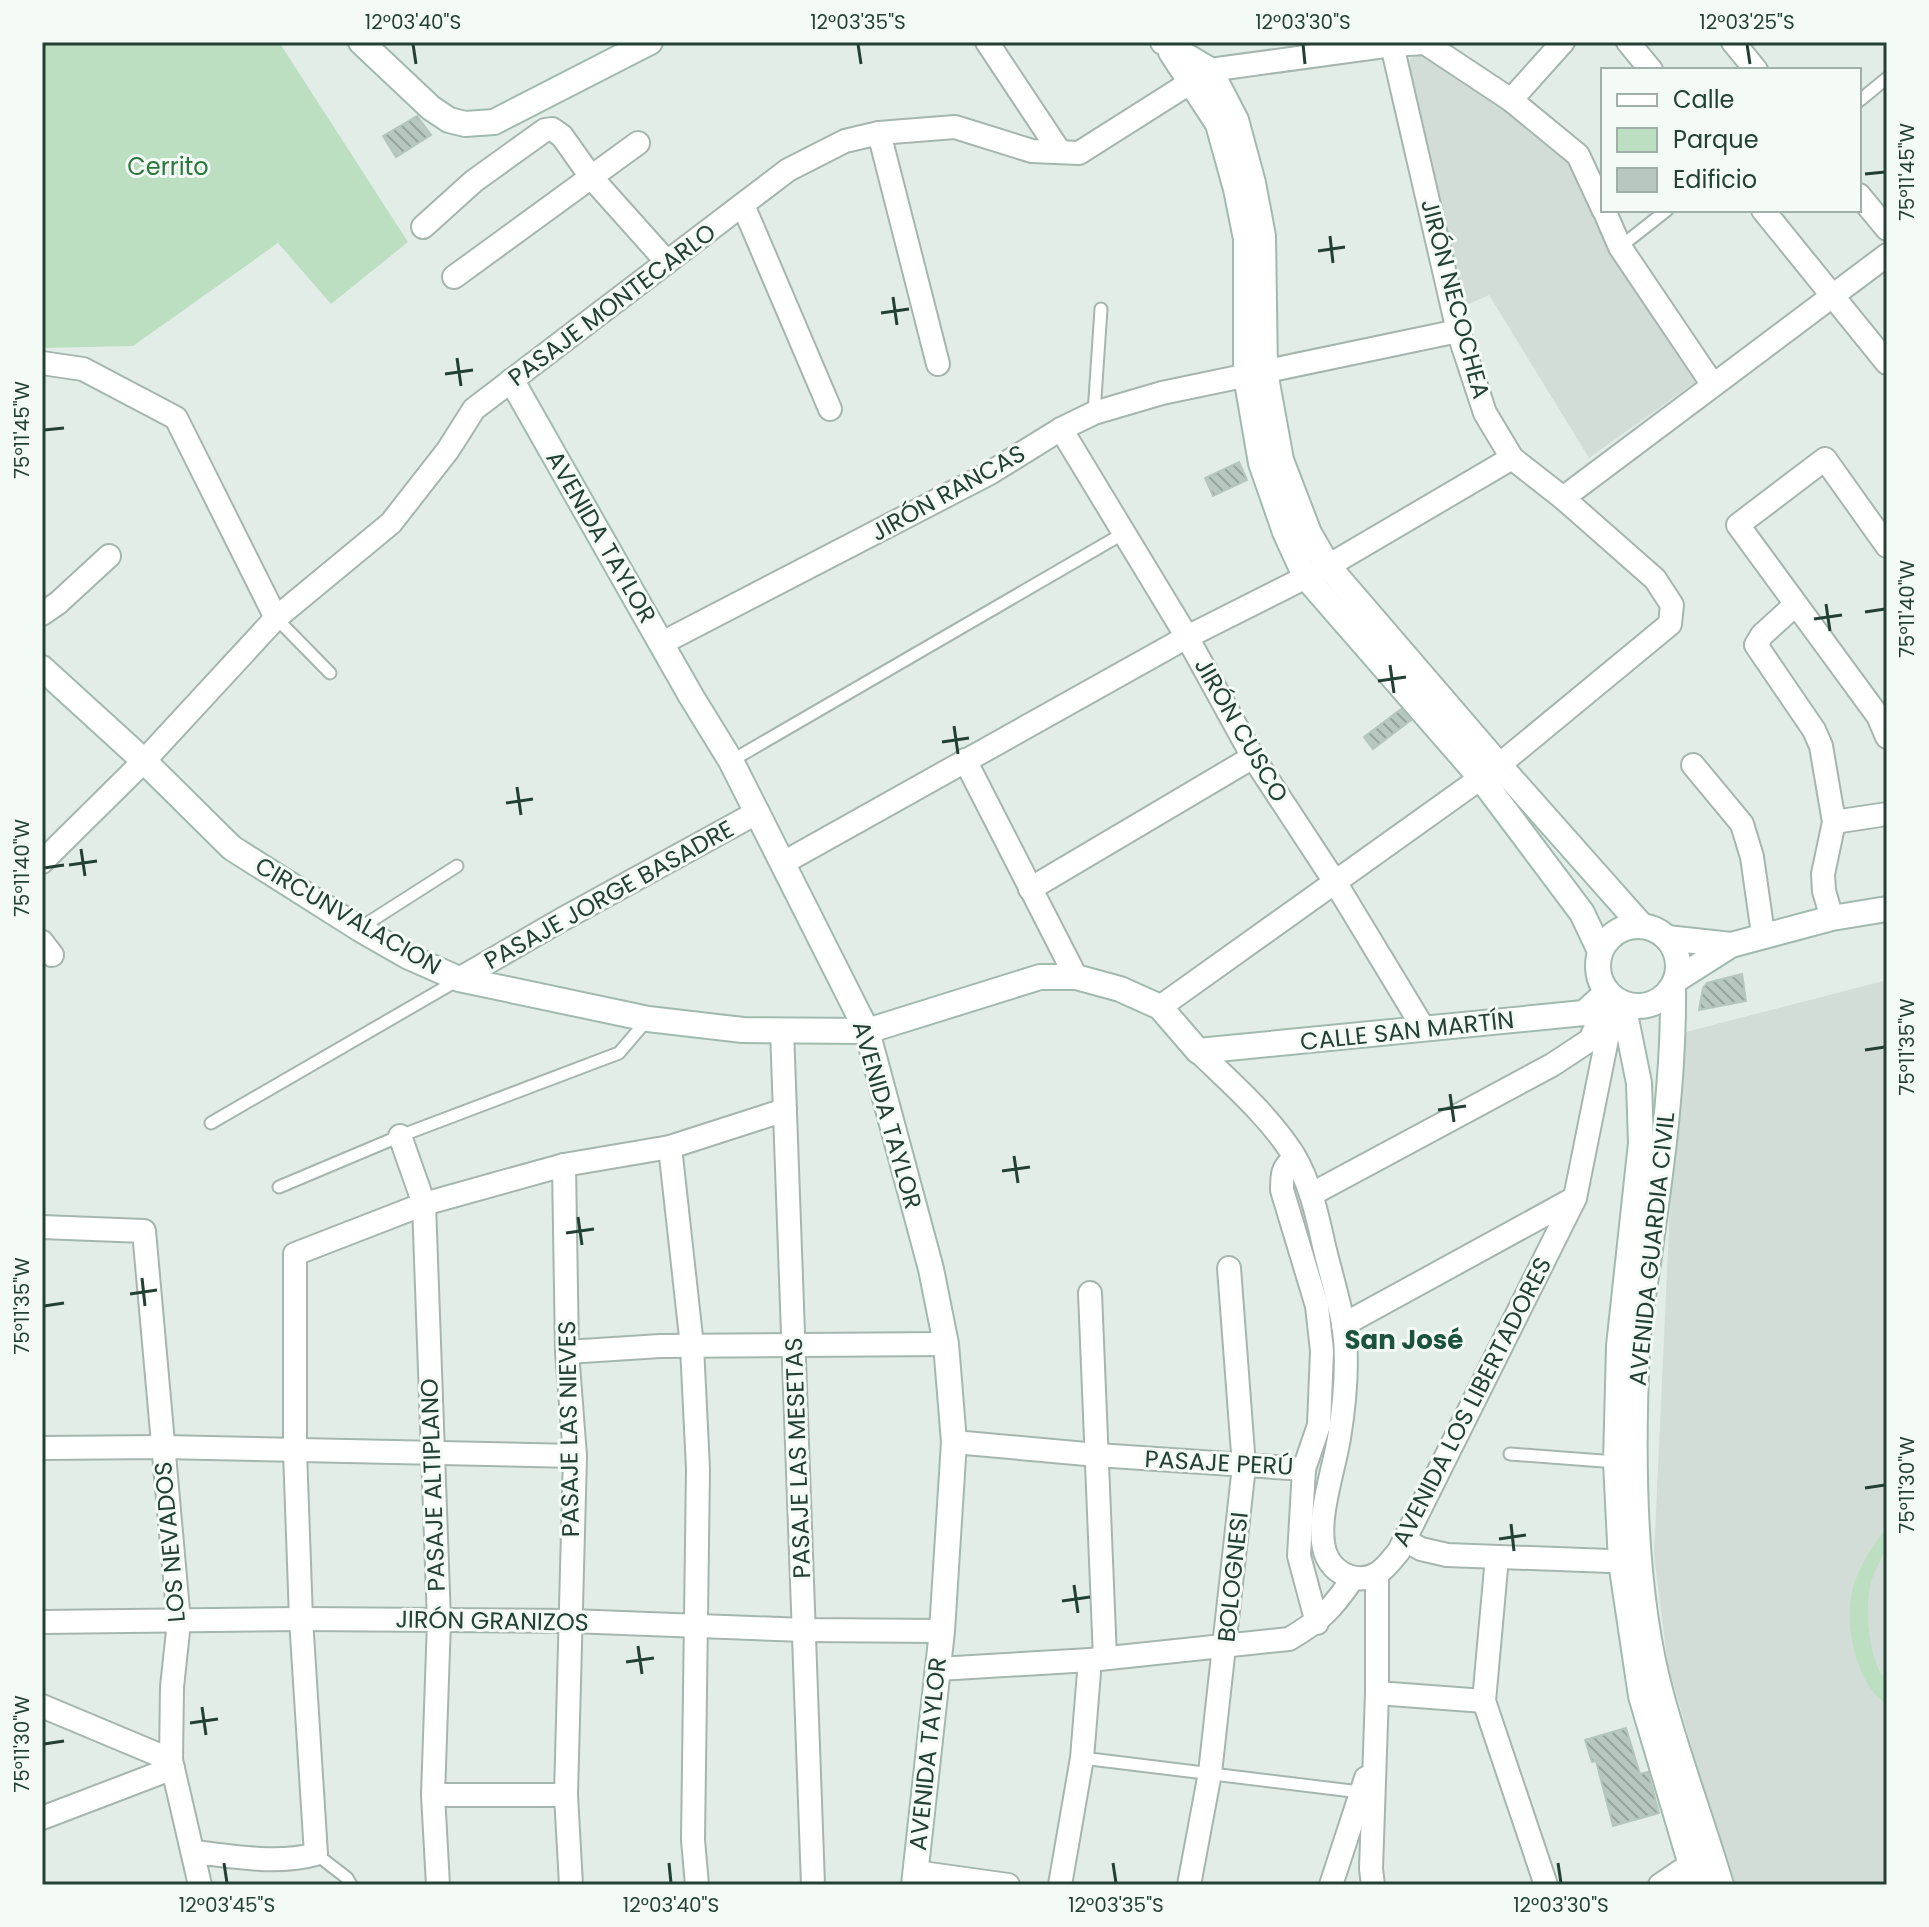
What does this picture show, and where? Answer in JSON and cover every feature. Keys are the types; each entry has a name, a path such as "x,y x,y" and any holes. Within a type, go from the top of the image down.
{"street":[{"path":"361,42 431,108 449,120 465,124 494,122 650,42"},
{"path":"987,42 1060,152"},
{"path":"1164,42 1201,76 1236,189 1246,239 1261,463 1285,532 1305,576 1641,925"},
{"path":"1511,100 1563,42"},
{"path":"1628,42 1649,68"},
{"path":"1733,42 1754,68"},
{"path":"1201,76 1280,52 1425,43 1511,100 1578,155 1601,205"},
{"name":"JIRÓN NECOCHEA","path":"1392,45 1458,331 1485,413 1512,458 1563,498 1655,579 1672,605 1670,624 1490,771"},
{"name":"PASAJE MONTECARLO","path":"42,862 144,761 276,618 391,523 448,450 474,409 788,170 845,141 879,133 955,127 1032,151 1079,153 1201,76"},
{"path":"423,227 474,181 545,130 552,129 562,136 591,177 667,262"},
{"path":"879,133 938,364"},
{"path":"454,277 638,143"},
{"path":"1861,197 1887,229"},
{"path":"743,205 830,409"},
{"path":"1604,212 1620,247 1713,385"},
{"path":"1765,212 1887,363"},
{"path":"1563,498 1887,255"},
{"name":"JIRÓN RANCAS","path":"662,643 990,473 1061,429 1094,413 1162,393 1458,331"},
{"path":"42,363 83,369 176,418 276,618"},
{"path":"1256,374 1281,460 1309,533 1328,566 1490,771 1558,882 1582,913 1600,951 1598,973 1614,998 1645,1006 1665,996 1674,983 1731,945 1832,918 1887,909"},
{"name":"AVENIDA TAYLOR","path":"512,381 731,761 867,1031 931,1269 946,1344 954,1442 942,1631 914,1879"},
{"name":"JIRÓN CUSCO","path":"1061,429 1187,637 1253,757 1335,882 1424,1029"},
{"path":"783,863 1187,637 1328,566 1512,458"},
{"path":"1887,546 1825,459 1738,525 1878,716 1887,737"},
{"path":"42,614 109,556"},
{"path":"1795,605 1762,635 1756,645 1814,730 1821,746 1834,822 1823,874 1824,891 1832,918"},
{"name":"CIRCUNVALACION","path":"42,668 144,761 232,848 360,929 409,957 459,979 648,1019 743,1030 867,1031 1040,977 1076,977"},
{"path":"1030,889 1253,757"},
{"path":"938,1669 1097,1659 1289,1639 1317,1623 1334,1606 1353,1578 1339,1573 1323,1547 1321,1522 1334,1470 1346,1395 1343,1325 1312,1194 1295,1158 1246,1097 1198,1051 1160,1007 1120,989 1076,977 965,760"},
{"path":"1693,765 1742,824 1752,857 1763,934"},
{"path":"1160,1007 1490,771"},
{"name":"PASAJE JORGE BASADRE","path":"459,979 758,812"},
{"path":"1834,822 1887,814"},
{"path":"1558,882 1583,862"},
{"path":"1600,951 1616,931 1628,926 1651,927 1667,938 1677,957 1674,983"},
{"path":"1667,938 1731,945"},
{"name":"AVENIDA GUARDIA CIVIL","path":"1630,1562 1636,1463 1637,1347 1664,1144 1674,983"},
{"path":"1312,1194 1552,1065 1590,1040 1614,998"},
{"name":"CALLE SAN MARTÍN","path":"1198,1051 1584,1013 1614,998"},
{"name":"AVENIDA GUARDIA CIVIL","path":"1614,998 1639,1083 1641,1143 1619,1346 1616,1462 1630,1562 1648,1629 1700,1869 1721,1885"},
{"name":"AVENIDA LOS LIBERTADORES","path":"1353,1578 1377,1574 1399,1551 1575,1198 1614,998"},
{"name":"PASAJE LAS MESETAS","path":"782,1030 813,1885"},
{"path":"193,1852 257,1858 316,1854 301,1619 295,1451 295,1254 424,1204 564,1165 670,1147 785,1110"},
{"name":"PASAJE ALTIPLANO","path":"400,1136 424,1204 439,1621 433,1795 438,1885"},
{"path":"670,1147 692,1346 698,1469 693,1840 697,1885"},
{"name":"PASAJE PERÚ","path":"954,1442 1304,1469 1319,1425 1322,1351 1317,1306 1282,1190 1285,1165 1295,1158"},
{"name":"PASAJE LAS NIEVES","path":"564,1165 567,1352 575,1456 566,1795 571,1885"},
{"path":"1343,1325 1575,1198"},
{"name":"LOS NEVADOS","path":"42,1227 144,1231 179,1622 172,1687 172,1764 200,1885"},
{"name":"BOLOGNESI","path":"1189,1885 1210,1773 1244,1466 1229,1268"},
{"path":"1060,1885 1097,1659 1097,1455 1090,1293"},
{"path":"567,1352 692,1346 946,1344"},
{"path":"42,1448 162,1447 575,1456"},
{"path":"1304,1469 1299,1556 1317,1623"},
{"path":"1405,1540 1421,1549 1447,1555 1630,1562"},
{"path":"1497,1557 1484,1701 1546,1885"},
{"path":"1373,1885 1377,1574"},
{"name":"JIRÓN GRANIZOS","path":"42,1622 301,1619 571,1621 804,1630 942,1631"},
{"path":"1377,1693 1484,1701"},
{"path":"42,1706 172,1764"},
{"path":"1331,1885 1373,1758"},
{"path":"42,1818 172,1764"},
{"path":"433,1795 566,1795"},
{"path":"1660,1885 1700,1869"},
{"path":"914,1879 1008,1885"}],"lane":[{"path":"1861,99 1887,78"},
{"path":"1620,247 1664,212"},
{"path":"1094,413 1101,309"},
{"path":"731,761 1124,533"},
{"path":"276,618 330,673"},
{"path":"360,929 457,866"},
{"name":"PASAJE JORGE BASADRE","path":"211,1123 459,979"},
{"path":"279,1187 400,1136 619,1053 648,1019"},
{"path":"1510,1454 1616,1462"},
{"path":"1082,1758 1360,1792"},
{"path":"316,1854 347,1878 351,1885"}],"shaded area":[{"path":"1420,50 1575,161 1601,206 1601,212 1605,212 1701,378 1589,458 1489,295 1464,306 1403,72 1410,59"},
{"path":"1887,980 1887,1885 1732,1885 1668,1666 1654,1555 1678,1034"}],"green space":[{"name":"Cerrito","path":"42,42 279,42 408,242 331,304 278,243 133,346 42,348"},
{"path":"1887,1527 1886,1544 1871,1582 1868,1605 1872,1648 1887,1681 1887,1705 1870,1688 1861,1671 1851,1635 1850,1611 1859,1571"}],"building":[{"path":"417,116 431,135 396,157 383,136"},
{"path":"1239,462 1247,480 1213,496 1205,478"},
{"path":"1401,709 1411,720 1373,749 1364,737"},
{"path":"1742,974 1746,1001 1699,1010 1703,988 1707,983"},
{"path":"1626,1728 1640,1774 1648,1772 1659,1813 1613,1826 1596,1761 1592,1762 1585,1740"}],"district":[{"name":"San José","path":"1404,1340"}]}
